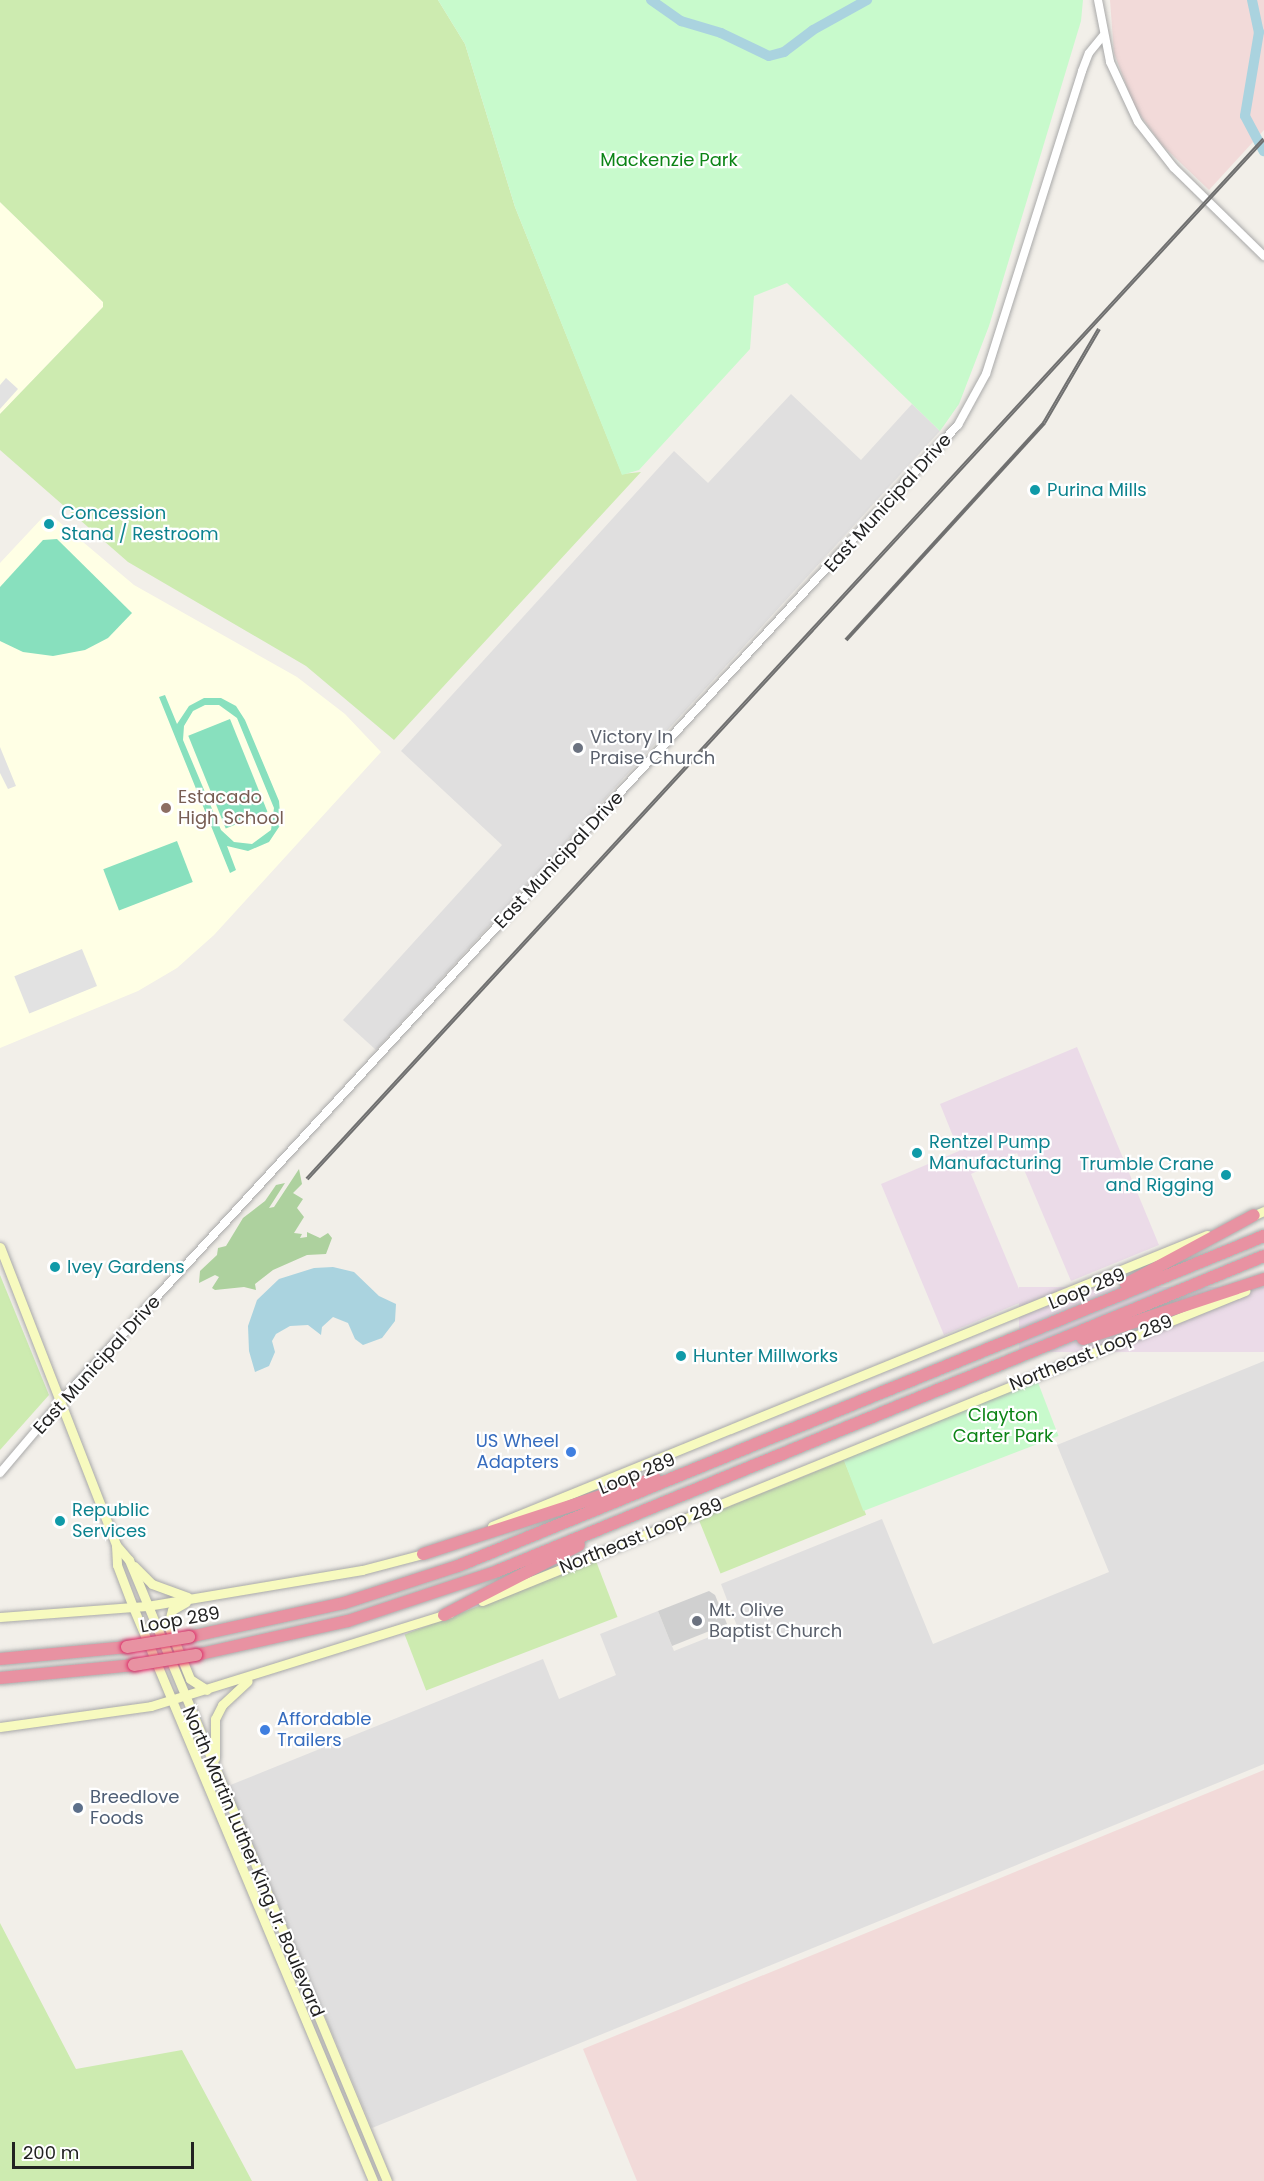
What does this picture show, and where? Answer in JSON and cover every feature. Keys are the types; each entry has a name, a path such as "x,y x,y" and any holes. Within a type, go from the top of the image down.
{"highway":[{"path":"930,1373 1163,1267 1259,1213"},
{"name":"Loop 289","path":"0,1659 127,1647 189,1637 334,1605 432,1575 734,1454 1264,1236"},
{"name":"Loop 289","path":"0,1678 134,1665 196,1655 336,1624 441,1591 1264,1256"},
{"path":"963,1380 1264,1281"},
{"path":"423,1554 734,1454"},
{"path":"444,1615 530,1569 747,1468"}],"main road":[{"path":"0,1617 147,1606 362,1570 423,1554 1259,1213"},
{"name":"North Martin Luther King Jr. Boulevard","path":"0,1247 116,1545 117,1565 133,1607 372,2181"},
{"name":"Northeast Loop 289","path":"0,1726 119,1712 171,1701 444,1615 1264,1281"},
{"name":"North Martin Luther King Jr. Boulevard","path":"116,1545 129,1560 387,2181"},
{"path":"129,1560 152,1584 193,1598"},
{"path":"193,1598 172,1610 168,1625 190,1679 207,1690"},
{"path":"218,1808 222,1785 212,1748 215,1719 234,1691 263,1672"}],"street":[{"path":"1098,0 1103,36 1122,93 1152,142 1264,256"},
{"name":"East Municipal Drive","path":"0,1473 61,1401 958,424 986,374 1082,71 1089,53 1103,36"}],"shaded area":[{"path":"1110,0 1264,0 1264,130 1209,190 1162,145 1135,108 1114,53"},
{"path":"0,202 103,302 103,307 0,414"},
{"path":"6,378 18,389 0,409 0,385"},
{"path":"791,394 861,460 912,404 940,431 376,1050 343,1020 502,845 401,751 674,451 708,483"},
{"name":"Estacado High School","path":"51,515 134,585 297,677 345,714 381,752 214,935 177,968 138,991 0,1048 0,563 43,517"},
{"path":"0,747 16,786 8,789 0,773"},
{"path":"82,949 97,986 29,1013 14,976"},
{"path":"1077,1047 1159,1245 1071,1281 1017,1153 971,1174 1024,1301 944,1335 881,1184 959,1151 940,1104"},
{"path":"1019,1287 1264,1287 1264,1352 1019,1352"},
{"path":"1264,1361 1264,1764 372,2128 228,1786 543,1659 559,1699 616,1675 600,1634 658,1611 674,1651 737,1626 721,1584 882,1519 933,1644 1109,1572 1057,1445"},
{"path":"709,1591 715,1595 727,1624 672,1646 658,1611"},
{"path":"1264,1770 1264,2181 637,2181 583,2049"}],"green space":[{"path":"0,0 438,0 465,44 515,207 622,474 641,472 394,740 306,666 128,562 0,450 0,414 103,307 103,302 0,202"},
{"name":"Mackenzie Park","path":"438,0 1083,0 1081,21 989,326 959,404 940,431 787,283 754,296 750,349 639,470 622,475 515,207 465,44"},
{"path":"57,539 132,613 108,638 85,650 53,656 23,652 0,641 0,587 43,540"},
{"path":"165,695 177,724 189,706 204,698 221,698 236,706 245,720 279,801 281,824 269,842 248,851 227,846 236,870 230,873 159,697","holes":["205,705 219,705 237,718 274,808 271,830 252,844 234,842 221,830 183,740 184,726 193,711"]},
{"path":"230,719 267,812 226,829 188,736"},
{"path":"177,841 193,882 119,910 103,869"},
{"path":"299,1169 302,1184 293,1193 303,1199 297,1208 304,1217 294,1233 302,1234 300,1238 307,1237 307,1232 320,1238 328,1233 332,1238 326,1254 307,1255 273,1270 255,1284 256,1290 244,1287 215,1290 212,1288 219,1277 215,1275 199,1283 200,1271 217,1255 218,1248 226,1246 243,1218 265,1201 276,1185 285,1183 269,1208 274,1207"},
{"path":"0,1275 49,1395 0,1450"},
{"name":"Clayton Carter Park","path":"1037,1380 1059,1436 863,1511 842,1455"},
{"path":"844,1460 866,1515 721,1574 698,1519"},
{"path":"596,1561 618,1617 426,1690 405,1634"},
{"path":"0,1923 76,2069 182,2050 252,2181 0,2181"}],"water":[{"path":"333,1267 354,1272 379,1296 396,1304 395,1321 382,1338 363,1345 355,1339 348,1323 333,1317 322,1327 321,1335 308,1325 290,1326 276,1334 272,1341 275,1352 269,1366 255,1372 249,1351 248,1326 257,1300 279,1279 314,1268"}],"waterway":[{"path":"651,0 681,21 721,33 769,56 784,52 813,30 867,0"},
{"path":"1252,0 1259,32 1245,116 1264,151"}],"railway":[{"path":"307,1179 1264,139"},
{"path":"846,640 1044,423 1099,329"}],"place":[{"name":"Purina Mills","path":"1035,490"},
{"name":"Concession Stand / Restroom","path":"49,524"},
{"name":"Victory In Praise Church","path":"578,748"},
{"name":"Estacado High School","path":"166,808"},
{"name":"Rentzel Pump Manufacturing","path":"917,1153"},
{"name":"Trumble Crane and Rigging","path":"1226,1175"},
{"name":"Ivey Gardens","path":"55,1267"},
{"name":"Hunter Millworks","path":"681,1356"},
{"name":"US Wheel Adapters","path":"571,1452"},
{"name":"Republic Services","path":"60,1521"},
{"name":"Mt. Olive Baptist Church","path":"697,1621"},
{"name":"Affordable Trailers","path":"265,1730"},
{"name":"Breedlove Foods","path":"78,1808"}]}
